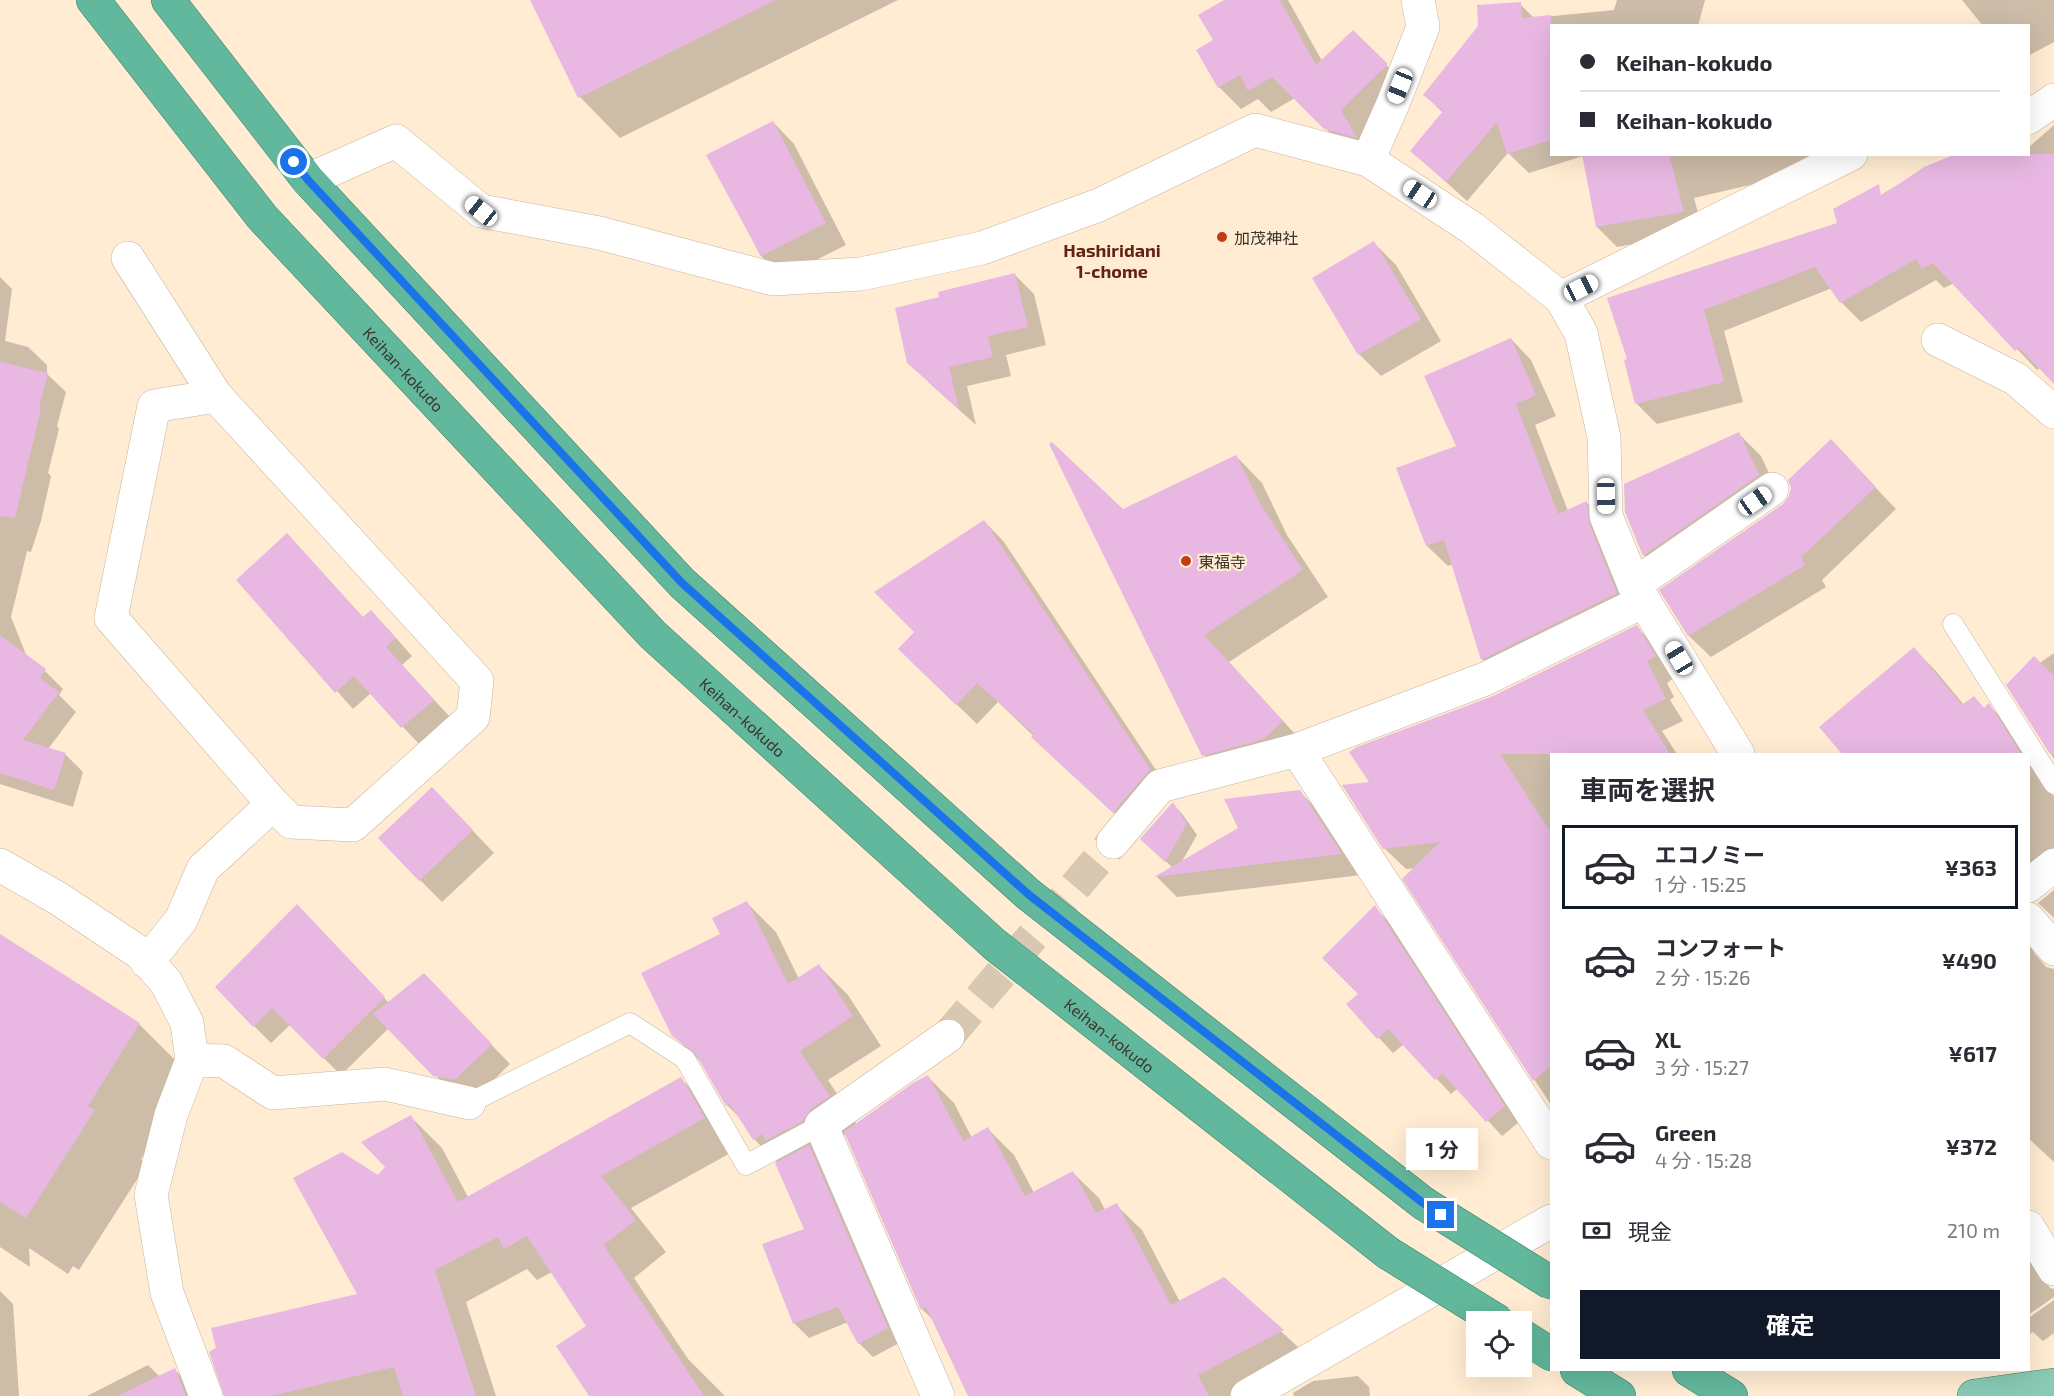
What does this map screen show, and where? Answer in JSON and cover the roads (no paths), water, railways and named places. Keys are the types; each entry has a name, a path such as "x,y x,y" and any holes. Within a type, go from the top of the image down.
{"highway":[{"name":"Keihan-kokudo","path":"93,0 262,217 653,635 993,945 1388,1253 1481,1311"},
{"path":"168,0 308,180 682,583 1028,894 1423,1203 1550,1282"},
{"path":"1532,1342 1550,1353"},
{"path":"1579,1371 1619,1396"},
{"path":"1691,1371 1731,1396"}],"main road":[{"path":"1974,1396 2054,1385"}],"street":[{"path":"1368,160 1424,27 1418,0"},
{"path":"2030,117 2054,100"},
{"path":"308,180 396,141 481,211 599,233 773,279 861,274 982,248 1099,205 1255,130 1368,160 1472,228 1561,298 1581,333 1604,436 1606,516 1639,593 1737,753"},
{"path":"1561,298 1847,156"},
{"path":"128,258 216,396 477,681 473,717 353,825 291,822 111,618 154,406 216,396"},
{"path":"1938,340 2016,379 2054,412"},
{"path":"1113,842 1160,786 1297,750 1485,679 1639,593 1772,489"},
{"path":"1297,750 1550,1141"},
{"path":"147,962 180,920 203,869 273,804"},
{"path":"0,865 58,899 140,953 166,982 187,1023 192,1059 171,1115 150,1195 167,1293 206,1396"},
{"path":"2030,884 2054,865"},
{"path":"2030,921 2054,949"},
{"path":"938,1396 821,1125 948,1036"},
{"path":"192,1059 224,1061 273,1093 385,1084 470,1103"},
{"path":"1248,1396 1550,1222"},
{"path":"2039,1228 2054,1269"}],"lane":[{"path":"1953,624 2054,784"},
{"path":"470,1103 630,1023 685,1059 746,1165 821,1125"}],"tunnel":[{"path":"948,1036 1113,842"}],"place":[{"name":"加茂神社","path":"1222,237"},
{"name":"東福寺","path":"1186,561"}],"district":[{"name":"Hashiridani 1-chome","path":"1112,260"}]}
